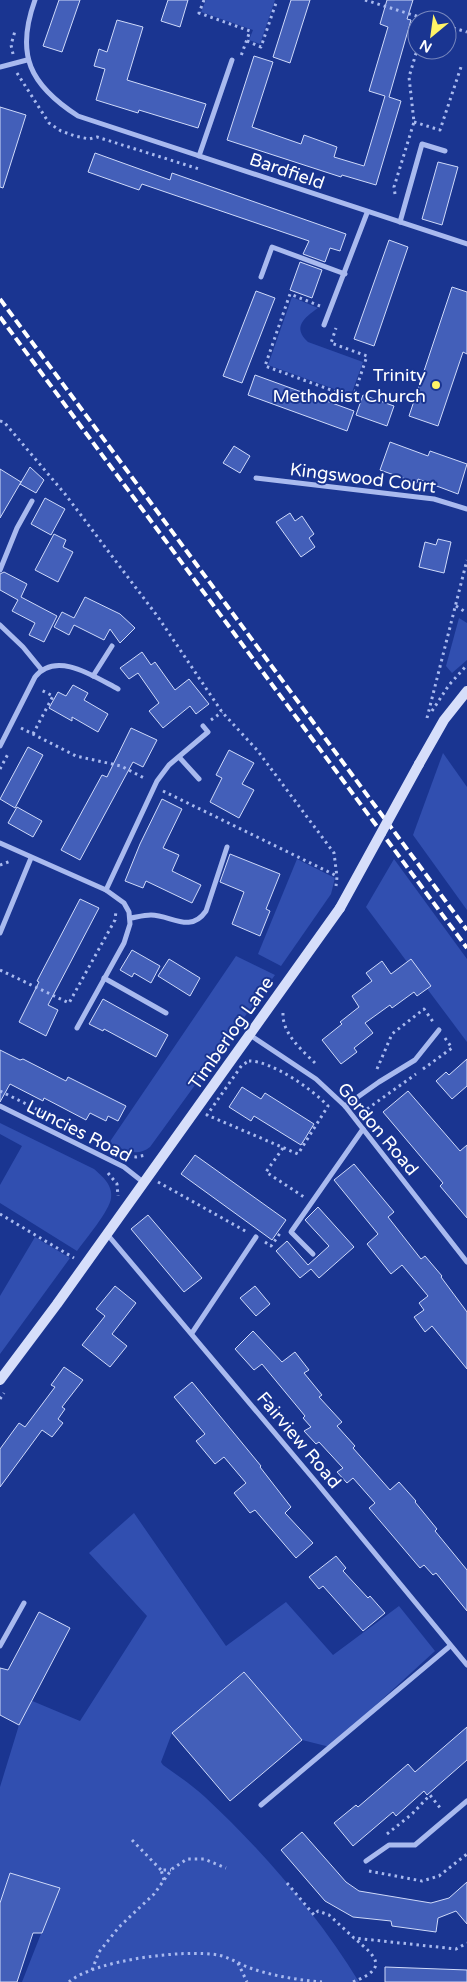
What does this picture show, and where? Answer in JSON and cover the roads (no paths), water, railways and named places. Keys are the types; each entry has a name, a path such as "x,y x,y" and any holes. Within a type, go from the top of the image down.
{"main road":[{"name":"Timberlog Lane","path":"0,1380 340,908 444,720 467,691"}],"street":[{"path":"0,67 27,60 26,29 35,0"},
{"name":"Bardfield","path":"27,60 41,85 57,102 78,116 367,213 467,244"},
{"path":"199,156 232,60"},
{"path":"400,222 422,144 444,152"},
{"path":"324,325 367,213"},
{"path":"261,277 272,247 345,274"},
{"name":"Kingswood Court","path":"256,478 434,499 467,509"},
{"path":"0,570 32,501"},
{"path":"0,625 41,669"},
{"path":"93,676 112,646"},
{"path":"0,746 35,677 41,669 53,665 67,666 93,676 118,689"},
{"path":"106,890 157,781 169,765 208,732 203,726"},
{"path":"179,758 198,779"},
{"path":"0,843 106,890 124,903 131,918 124,943 77,1028"},
{"path":"131,918 152,915 184,922 195,921 202,917 206,911 227,847"},
{"path":"0,933 31,858"},
{"path":"104,978 166,1013"},
{"path":"345,1106 415,1060 439,1030"},
{"name":"Gordon Road","path":"250,1034 316,1079 345,1106 467,1262"},
{"name":"Luncies Road","path":"0,1106 124,1167 143,1182"},
{"path":"313,1254 290,1232 363,1129"},
{"name":"Fairview Road","path":"107,1234 192,1333 467,1665"},
{"path":"192,1333 256,1237"},
{"path":"0,1646 24,1604"},
{"path":"261,1805 450,1646"},
{"path":"366,1861 389,1845 415,1845 467,1801"}],"railway":[{"path":"0,299 467,930"},
{"path":"0,317 467,948"}],"place":[{"name":"Trinity Methodist Church","path":"436,385"}]}
